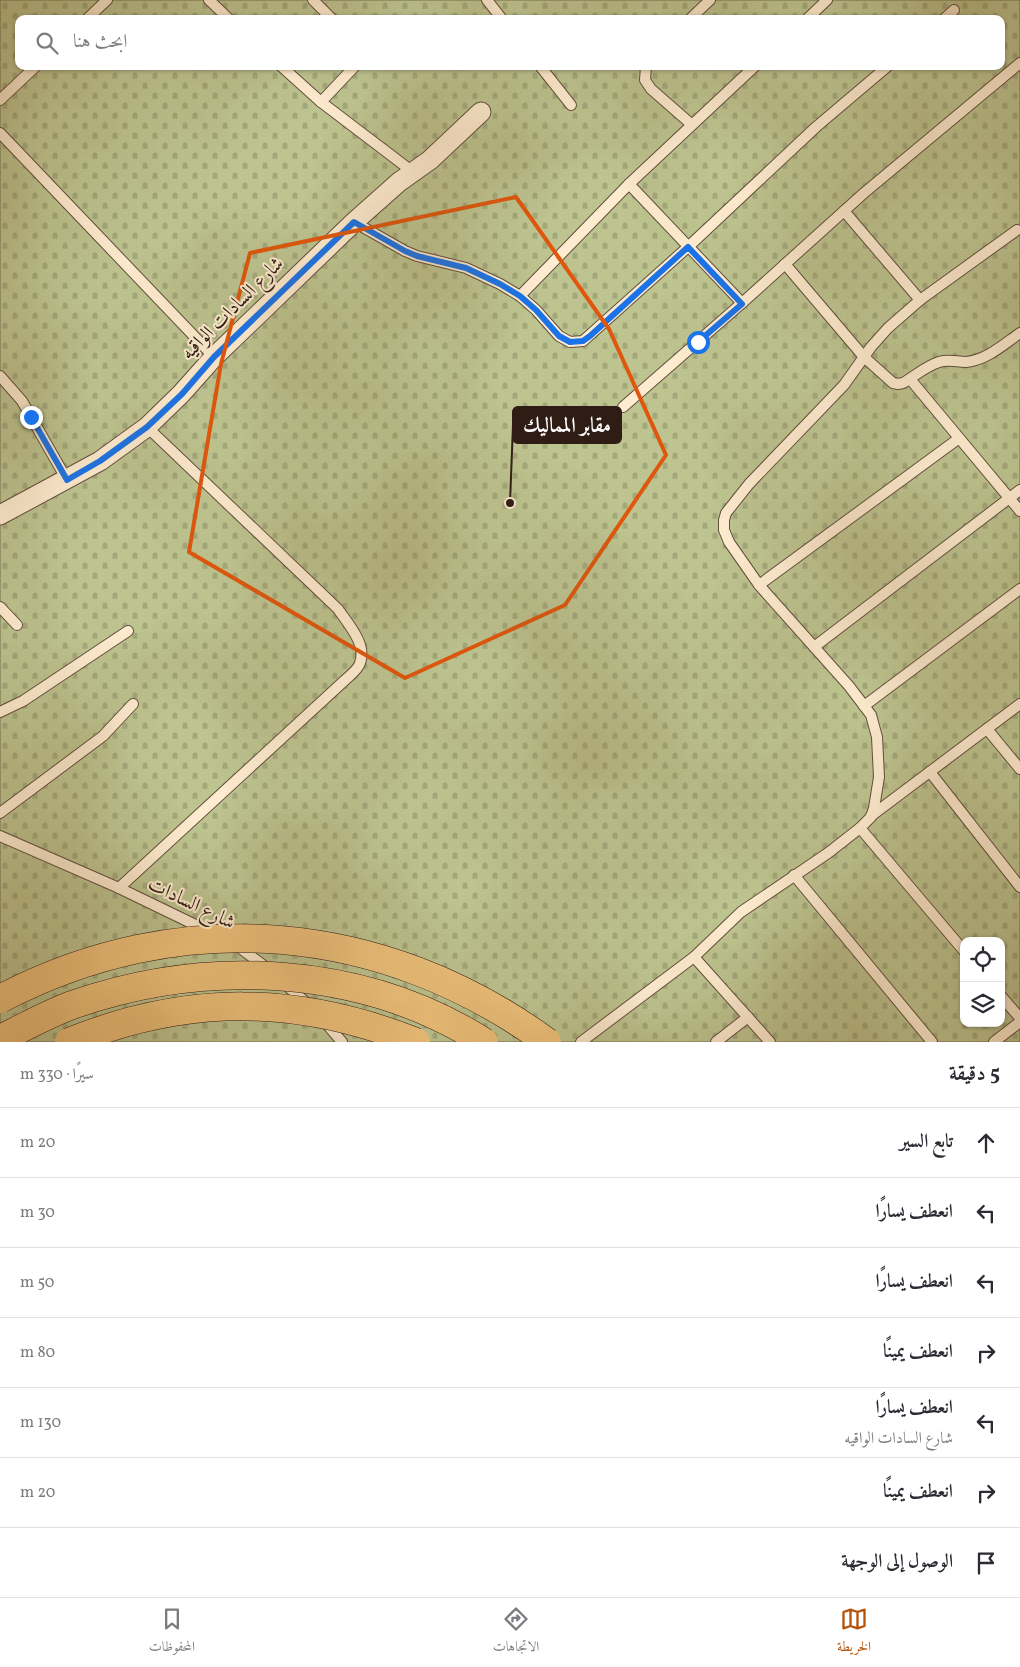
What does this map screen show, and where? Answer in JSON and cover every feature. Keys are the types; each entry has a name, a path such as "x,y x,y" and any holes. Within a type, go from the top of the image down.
{"highway":[{"path":"0,999 59,972 94,960 131,951 209,939 249,938 288,940 366,954 404,965 436,978 501,1011 548,1042"},
{"path":"0,1039 75,1004 119,991 168,980 260,974 305,978 350,986 393,999 435,1016 484,1042"},
{"path":"69,1042 141,1018 199,1008 229,1006 259,1006 320,1013 383,1029 416,1042"}],"street":[{"name":"شارع السادات الواقيه","path":"0,515 100,461 147,427 182,394 214,357 354,222 387,191 430,160 481,112"}],"lane":[{"path":"91,15 107,0"},
{"path":"209,0 225,15"},
{"path":"313,0 328,15"},
{"path":"488,0 499,15"},
{"path":"694,15 710,0"},
{"path":"811,15 827,0"},
{"path":"948,15 954,10"},
{"path":"623,407 742,304 844,211 1020,63"},
{"path":"0,100 32,70"},
{"path":"285,70 321,102 413,172"},
{"path":"321,102 351,70"},
{"path":"543,70 571,105"},
{"path":"646,70 646,80 651,89 691,124"},
{"path":"520,296 629,184 751,70"},
{"path":"354,222 405,251 417,256 466,268 500,284 520,296 536,310 559,336 570,342 583,341 688,247 816,127 883,70"},
{"path":"0,132 214,357"},
{"path":"629,184 742,304"},
{"path":"844,211 920,300"},
{"path":"581,1042 694,957 741,912 828,853 860,828 870,816 874,808 878,777 877,737 871,715 849,686 760,585 729,542 724,530 724,520 726,513 749,484 838,391 870,347 888,328 920,300 1017,230"},
{"path":"785,264 864,357 893,383 898,384 910,379 933,364 942,361 964,362 983,357 1020,333"},
{"path":"0,376 22,401 67,480"},
{"path":"910,379 958,439 1020,511"},
{"path":"119,888 344,682 360,664 362,651 355,634 338,610 147,427"},
{"path":"760,585 958,439"},
{"path":"814,647 1020,490"},
{"path":"864,706 1020,590"},
{"path":"0,607 17,625"},
{"path":"0,712 23,701 128,631"},
{"path":"0,813 103,736 133,704"},
{"path":"870,816 1020,704"},
{"path":"987,729 1020,769"},
{"path":"930,772 1020,887"},
{"path":"860,828 960,947"},
{"name":"شارع السادات","path":"0,836 119,888 236,945 270,970 306,1002 337,1040"},
{"path":"794,875 932,1042"},
{"path":"694,957 770,1042"},
{"path":"1005,1001 1020,1018"},
{"path":"716,1042 748,1017"},
{"path":"994,1042 1020,1022"}],"highlighted area":[{"path":"516,197 609,329 666,455 565,605 405,678 189,552 221,364 250,253"}],"green space":[{"path":"0,0 1020,0 1020,1042 0,1042"}],"place":[{"name":"مقابر المماليك","path":"510,503"}],"route":[{"path":"31,417 67,480 100,461 147,427 182,394 214,357 354,222 405,251 417,256 466,268 500,284 520,296 536,310 559,336 570,342 583,341 590,336 688,247 742,304 698,342"}]}
